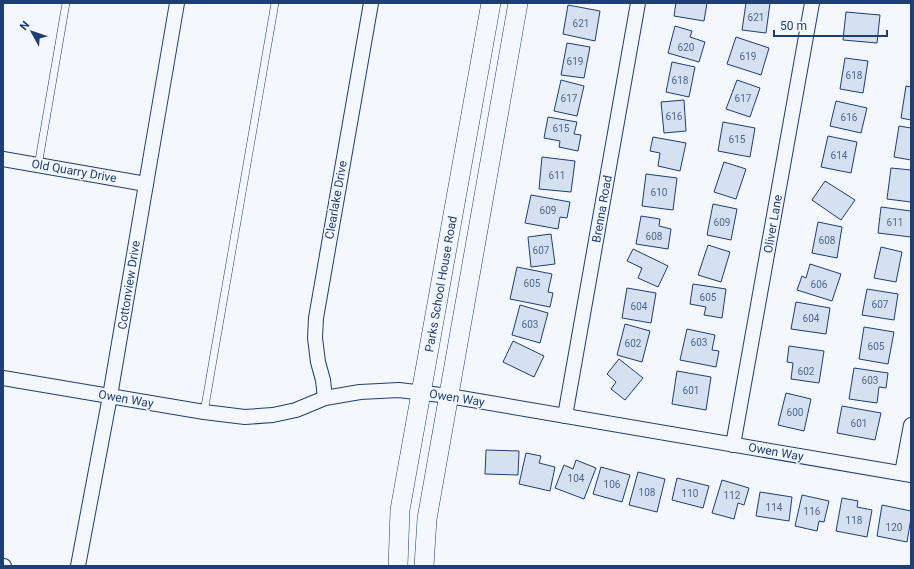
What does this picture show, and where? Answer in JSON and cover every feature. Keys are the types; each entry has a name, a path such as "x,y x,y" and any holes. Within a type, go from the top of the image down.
{"street":[{"name":"Cottonview Drive","path":"78,566 110,396 177,3"},
{"name":"Clearlake Drive","path":"325,398 315,338 316,318 371,3"},
{"name":"Parks School House Road","path":"398,566 400,510 491,3"},
{"path":"424,566 428,519 518,3"},
{"name":"Brenna Road","path":"565,416 638,3"},
{"name":"Oliver Lane","path":"733,444 812,3"},
{"name":"Old Quarry Drive","path":"3,159 146,184"},
{"name":"Owen Way","path":"3,378 245,418 273,415 296,410 325,398 368,392 398,390 421,392 907,474"},
{"path":"907,474 911,425"}],"lane":[{"path":"38,166 66,3"},
{"path":"204,412 275,3"}],"building":[{"path":"676,3 707,3 704,21 674,16"},
{"path":"746,3 770,3 766,33 742,30"},
{"path":"568,5 600,11 595,41 563,34"},
{"path":"846,12 880,15 877,43 843,40"},
{"path":"675,26 692,31 690,37 705,42 699,62 668,53"},
{"path":"736,37 769,48 761,75 727,64"},
{"path":"567,43 590,47 584,78 561,75"},
{"path":"845,58 868,61 863,93 840,89"},
{"path":"672,62 695,67 689,97 666,92"},
{"path":"561,80 584,86 577,116 554,111"},
{"path":"737,80 760,88 750,117 726,109"},
{"path":"906,86 911,87 911,120 901,118"},
{"path":"684,100 686,131 664,133 661,102"},
{"path":"836,101 867,108 861,133 830,126"},
{"path":"548,117 577,122 574,134 581,135 578,151 559,147 560,141 544,138"},
{"path":"723,122 755,128 750,157 718,151"},
{"path":"899,126 911,128 911,160 894,157"},
{"path":"828,136 857,142 851,173 821,167"},
{"path":"653,137 686,143 680,171 658,166 660,153 650,151"},
{"path":"542,157 575,161 571,192 539,189"},
{"path":"724,162 746,169 736,199 714,192"},
{"path":"891,168 911,170 911,202 887,199"},
{"path":"646,174 677,178 673,210 642,206"},
{"path":"825,181 855,200 841,220 812,200"},
{"path":"531,195 570,202 567,218 560,217 558,229 525,223"},
{"path":"713,204 737,209 731,240 707,235"},
{"path":"881,207 911,211 911,237 878,233"},
{"path":"641,216 660,219 659,226 671,229 668,249 636,244"},
{"path":"818,222 842,227 837,258 812,253"},
{"path":"551,234 555,264 531,267 528,237"},
{"path":"708,245 730,252 721,282 698,275"},
{"path":"881,247 902,252 896,282 874,278"},
{"path":"633,249 668,266 658,287 638,278 642,268 627,261"},
{"path":"810,264 841,274 832,301 797,290 802,276 806,278"},
{"path":"517,267 552,274 548,292 553,293 550,307 510,299"},
{"path":"693,284 726,289 722,318 704,315 706,307 690,304"},
{"path":"627,288 656,293 651,323 622,318"},
{"path":"867,289 898,294 894,320 862,315"},
{"path":"796,302 830,308 826,334 791,329"},
{"path":"520,305 548,313 540,343 512,335"},
{"path":"625,324 650,331 642,362 617,355"},
{"path":"864,327 894,332 888,364 859,359"},
{"path":"687,329 715,335 712,350 719,351 716,367 680,360"},
{"path":"513,341 544,356 534,377 503,362"},
{"path":"789,346 824,351 819,383 791,379 793,363 787,362"},
{"path":"619,359 643,378 625,400 611,389 616,382 607,374"},
{"path":"854,368 888,373 886,388 879,387 877,403 849,399"},
{"path":"677,371 711,377 706,410 672,404"},
{"path":"786,393 811,399 804,431 778,425"},
{"path":"842,406 881,413 875,440 837,433"},
{"path":"486,450 519,451 518,475 485,474"},
{"path":"526,453 541,456 539,463 555,467 550,491 519,484"},
{"path":"576,460 596,468 584,499 555,488 564,465 573,469"},
{"path":"601,467 630,475 622,502 593,494"},
{"path":"638,472 665,479 657,512 629,505"},
{"path":"677,478 709,486 703,508 672,500"},
{"path":"722,480 749,488 744,505 738,503 734,519 712,513"},
{"path":"760,492 792,497 789,521 756,516"},
{"path":"802,495 829,501 824,522 819,521 817,531 795,526"},
{"path":"842,498 858,501 857,507 872,510 867,537 836,531"},
{"path":"882,505 911,511 907,542 877,536"}]}
